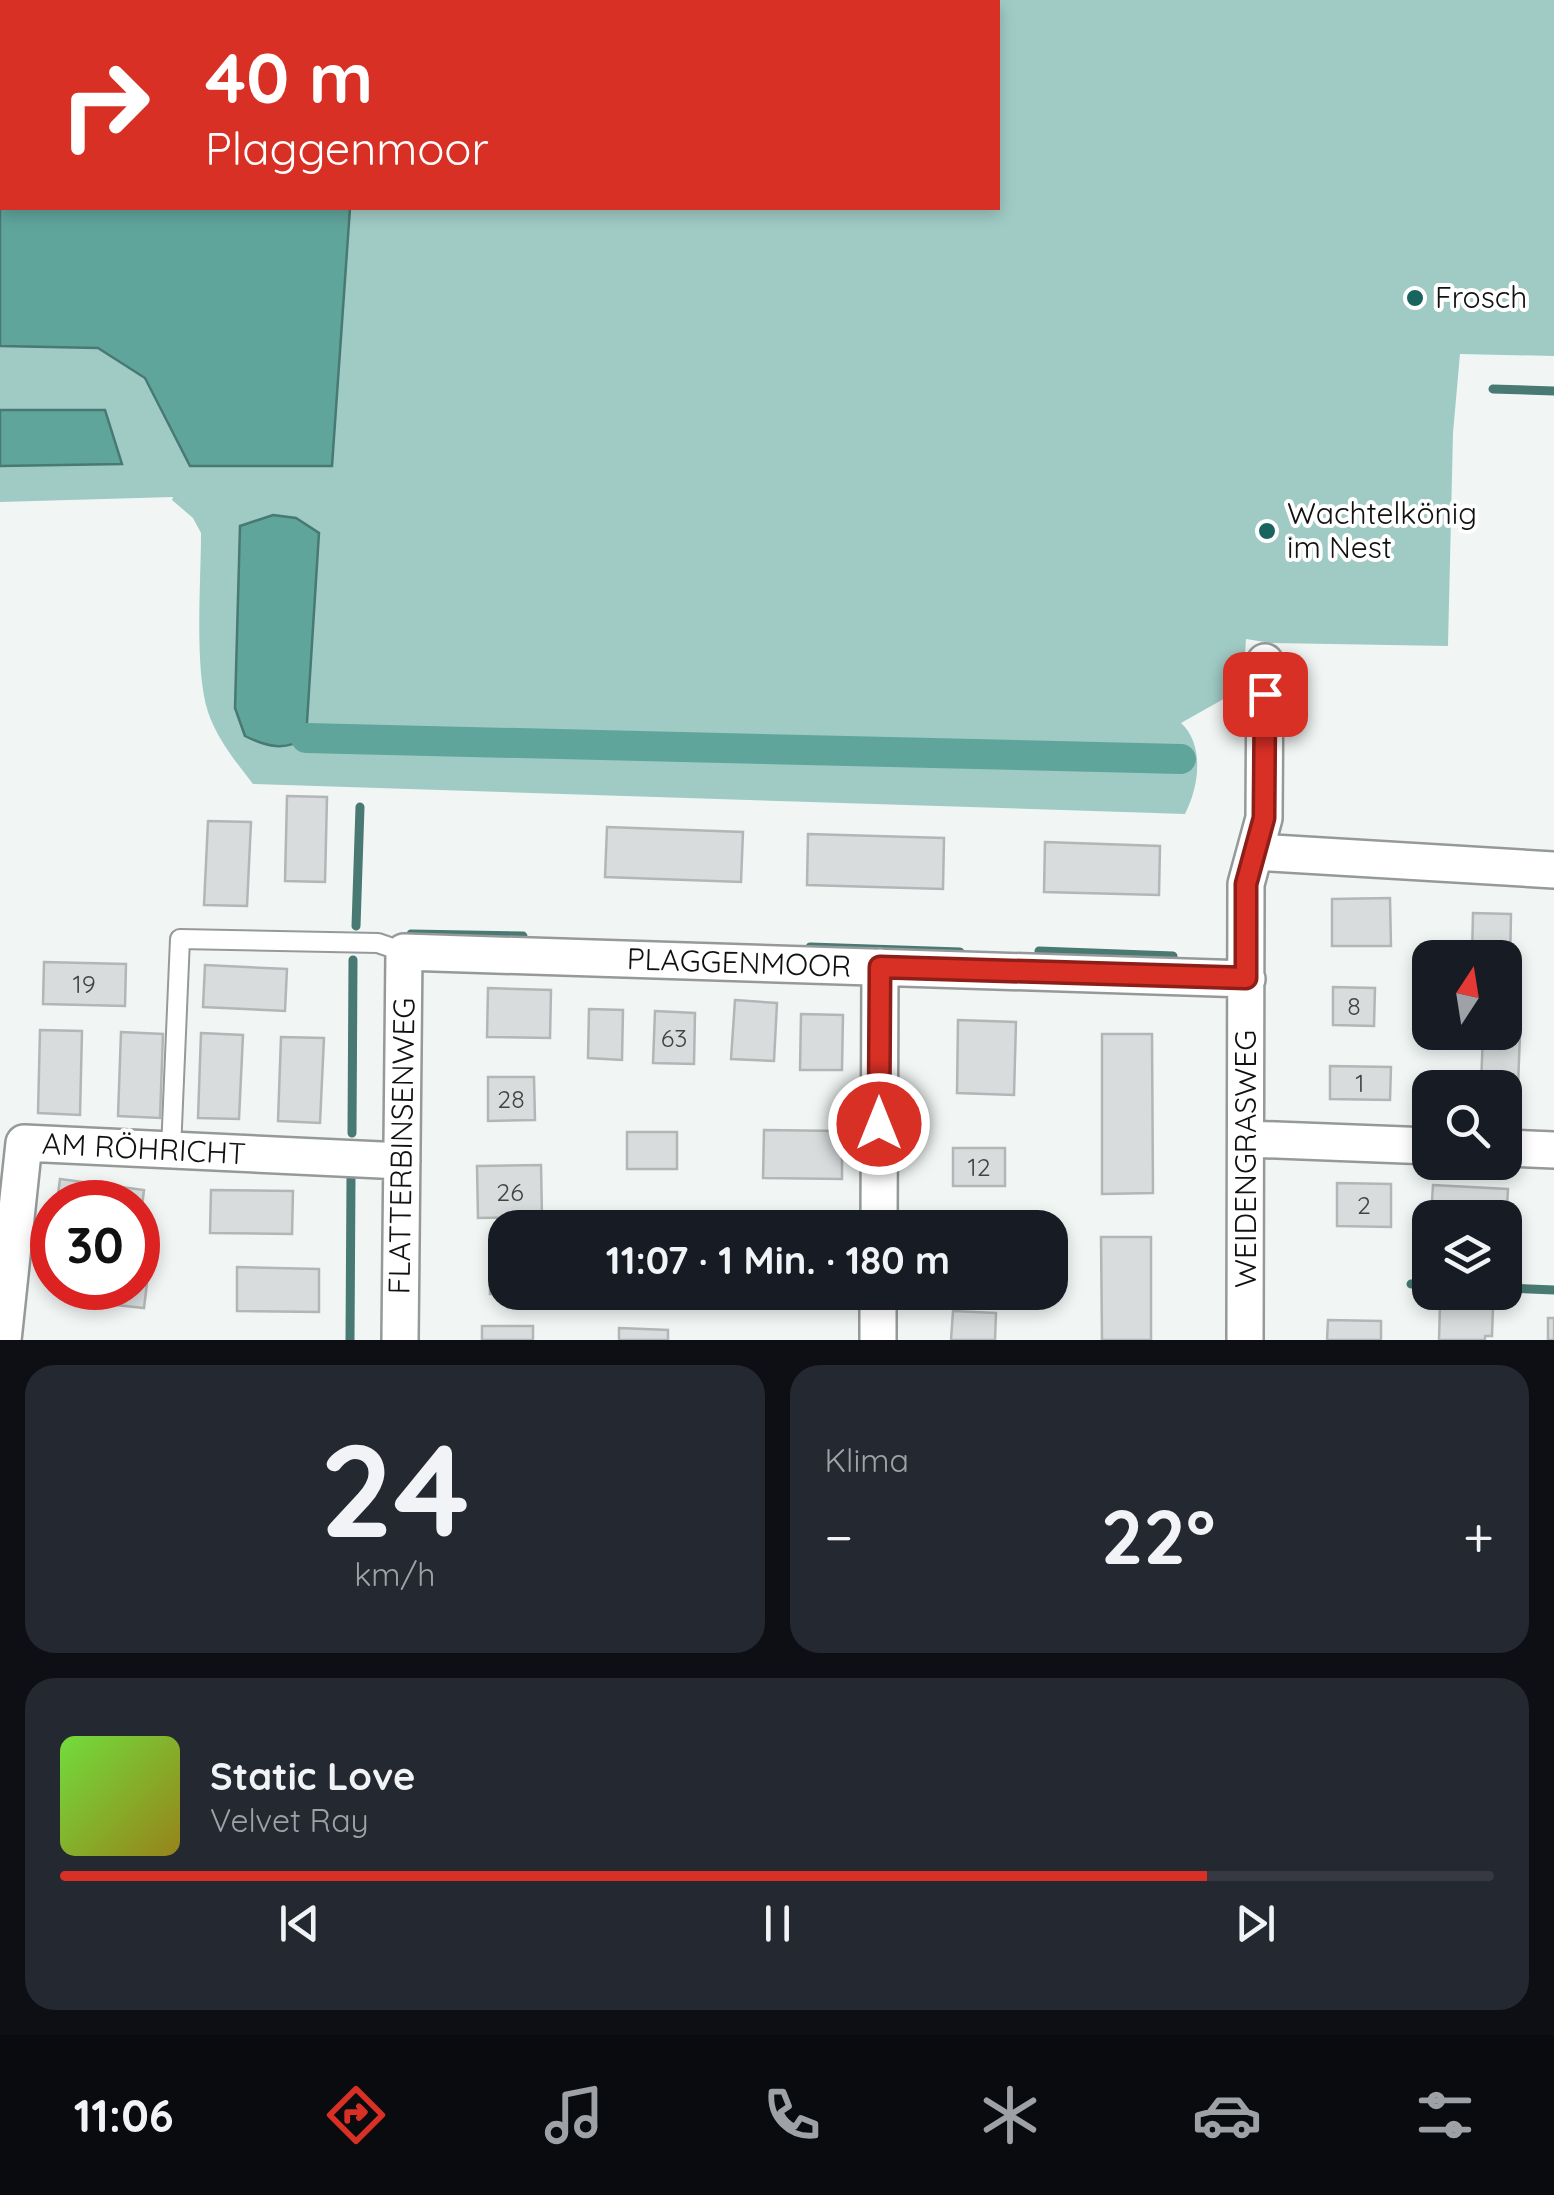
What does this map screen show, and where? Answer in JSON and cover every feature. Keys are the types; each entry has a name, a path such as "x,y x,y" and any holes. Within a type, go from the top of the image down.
{"street":[{"path":"1246,978 1246,884 1264,818 1265,662"},
{"path":"1255,852 1554,870"},
{"name":"PLAGGENMOOR","path":"404,952 1246,978"},
{"name":"FLATTERBINSENWEG","path":"400,1340 404,952"},
{"path":"878,1210 880,967"},
{"name":"WEIDENGRASWEG","path":"1246,978 1246,1340"},
{"path":"1248,1139 1412,1145"},
{"name":"AM RÖHRICHT","path":"3,1340 24,1143 402,1161"},
{"path":"1522,1149 1554,1150"},
{"path":"878,1310 878,1340"}],"lane":[{"path":"171,1150 180,939 378,943 404,952"}],"shaded area":[{"path":"1000,0 1554,0 1554,356 1460,354 1453,433 1448,646 1271,643 1246,639 1243,688 1181,723 1197,754 1194,791 1185,814 253,784 216,732 208,712 200,649 201,533 193,518 173,497 0,502 0,346 98,348 145,378 190,466 331,466 350,210 1000,210"},
{"path":"0,210 350,210 332,466 190,466 145,378 98,348 0,346"},
{"path":"0,410 105,410 122,464 0,466"},
{"path":"273,515 296,518 319,533 306,738 283,746 245,736 235,708 240,526"}],"building":[{"path":"287,796 327,797 325,882 285,881"},
{"path":"208,821 251,822 247,906 204,905"},
{"path":"607,827 743,832 741,882 605,877"},
{"path":"808,834 944,838 943,889 807,885"},
{"path":"1045,842 1160,846 1159,895 1044,892"},
{"path":"1390,898 1391,946 1332,946 1332,899"},
{"path":"1473,913 1511,914 1510,940 1472,940"},
{"path":"44,962 126,964 125,1006 43,1004"},
{"path":"205,965 287,969 285,1011 203,1007"},
{"path":"1333,987 1375,988 1374,1026 1333,1025"},
{"path":"488,988 551,990 550,1038 487,1037"},
{"path":"735,1000 777,1003 774,1061 731,1059"},
{"path":"589,1009 623,1010 622,1060 588,1058"},
{"path":"655,1011 695,1013 694,1064 653,1063"},
{"path":"801,1014 843,1015 842,1070 800,1070"},
{"path":"958,1020 1016,1022 1014,1095 957,1093"},
{"path":"40,1030 82,1031 80,1115 38,1113"},
{"path":"121,1032 163,1034 160,1118 118,1116"},
{"path":"201,1033 243,1035 239,1119 198,1118"},
{"path":"1102,1034 1152,1034 1153,1193 1102,1194"},
{"path":"281,1037 324,1038 320,1123 278,1121"},
{"path":"1482,1050 1519,1050 1519,1070 1482,1070"},
{"path":"1330,1066 1391,1067 1390,1100 1330,1099"},
{"path":"488,1077 534,1077 535,1120 488,1121"},
{"path":"764,1130 842,1131 842,1179 763,1178"},
{"path":"627,1132 677,1132 677,1169 627,1169"},
{"path":"953,1148 1005,1148 1005,1186 953,1186"},
{"path":"541,1165 542,1210 488,1210 488,1218 478,1218 477,1166"},
{"path":"1337,1183 1391,1184 1391,1227 1337,1226"},
{"path":"1433,1185 1508,1189 1507,1200 1432,1200"},
{"path":"211,1190 293,1191 292,1234 210,1233"},
{"path":"1101,1237 1151,1237 1151,1340 1102,1340"},
{"path":"237,1267 319,1269 319,1312 237,1311"},
{"path":"1440,1310 1493,1310 1492,1336 1485,1336 1485,1340 1439,1340"},
{"path":"953,1311 996,1313 995,1340 951,1340"},
{"path":"1548,1318 1554,1318 1554,1340 1548,1340"},
{"path":"1328,1320 1381,1321 1381,1340 1327,1340"},
{"path":"482,1326 533,1326 533,1340 482,1340"},
{"path":"619,1328 668,1330 668,1340 619,1340"}],"waterway":[{"path":"1493,389 1554,391"},
{"path":"306,738 1181,759"},
{"path":"356,926 360,807"},
{"path":"411,934 523,936"},
{"path":"810,947 960,952"},
{"path":"1039,951 1173,956"},
{"path":"352,1133 353,960"},
{"path":"350,1340 351,1177"},
{"path":"1522,1289 1554,1290"}],"place":[{"name":"Frosch","path":"1415,298"},
{"name":"Wachtelkönig im Nest","path":"1267,531"}],"route":[{"path":"879,1124 880,967 1246,978 1246,884 1264,818 1265,694"}]}
